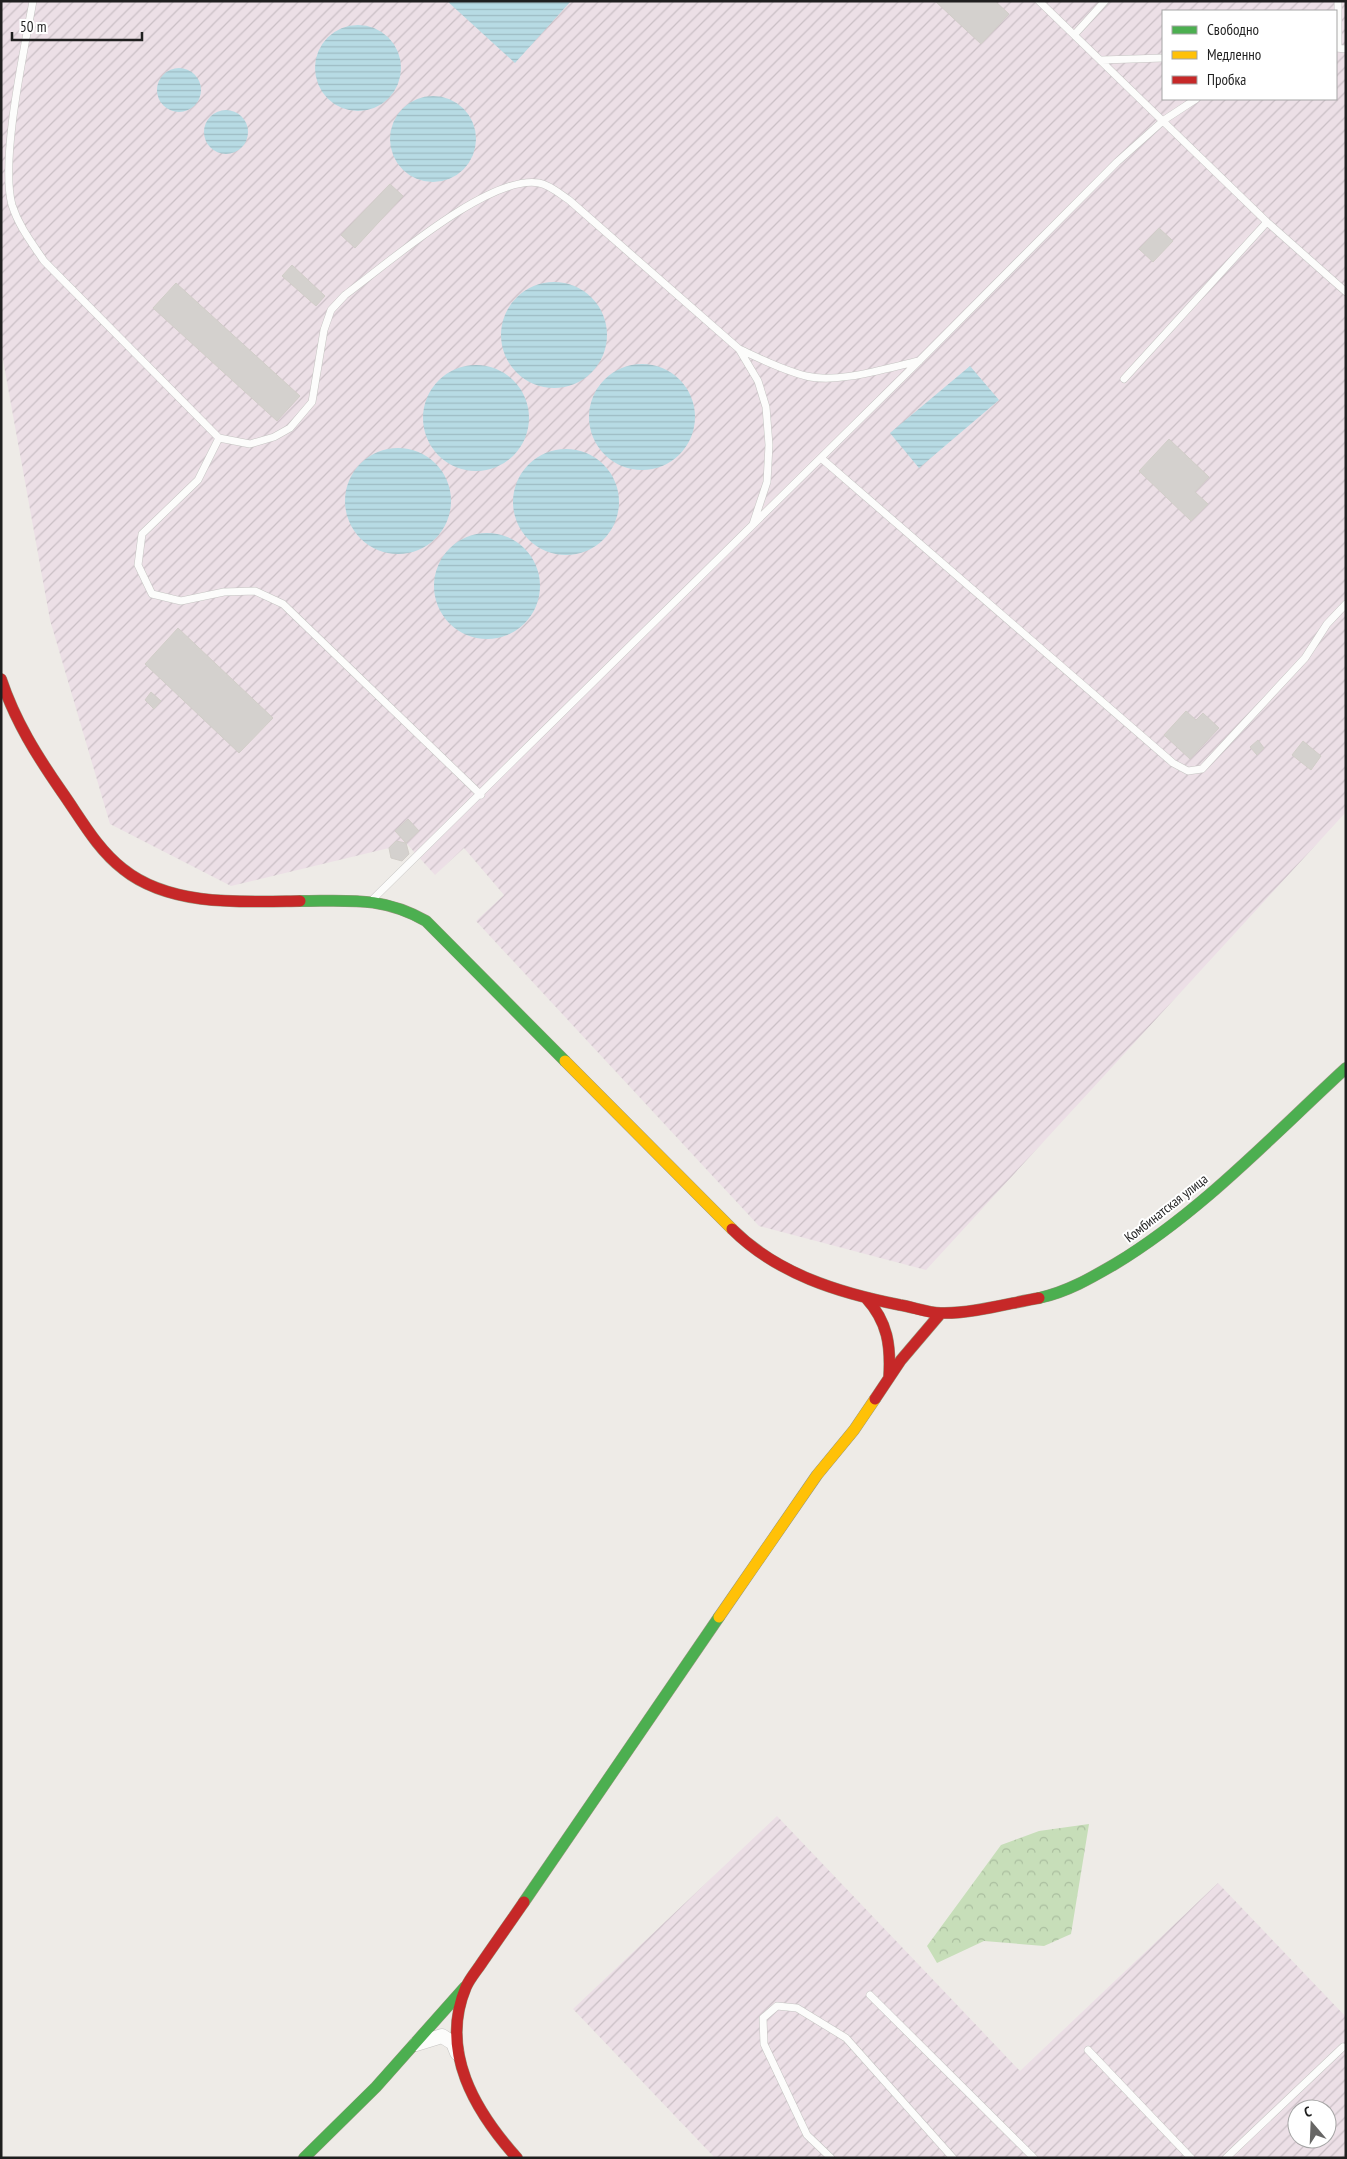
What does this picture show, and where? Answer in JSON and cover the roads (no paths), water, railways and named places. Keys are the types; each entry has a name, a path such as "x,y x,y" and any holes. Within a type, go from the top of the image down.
{"street":[{"name":"Комбинатская улица","path":"1,679 8,704 24,737 90,834 110,858 127,872 173,893 238,902 371,901 397,906 426,921 746,1244 779,1265 818,1284 866,1298 941,1313 989,1307 1053,1295 1088,1280 1153,1241 1203,1200 1346,1068"},
{"path":"866,1298 880,1310 888,1332 891,1356 889,1378"},
{"path":"304,2158 376,2087 466,1986 812,1483 854,1430 900,1360 941,1313"},
{"path":"460,2058 456,2028 466,1986"},
{"path":"414,2044 442,2036 453,2042 471,2093 479,2108 488,2123 517,2158"}],"lane":[{"path":"32,1 15,106 8,167 12,204 24,233 44,261 219,438 250,444 274,437 290,428 312,402 324,330 331,310 346,295 454,214 492,194 523,183 540,183 569,200 739,349 771,364 808,377 851,376 919,361"},
{"path":"1039,1 1164,120 1267,222 1346,292"},
{"path":"1075,34 1105,1"},
{"path":"1338,1 1337,48 1346,49"},
{"path":"1102,60 1162,58"},
{"path":"371,901 481,795 1117,162 1164,120 1194,100"},
{"path":"1124,379 1267,222"},
{"path":"739,349 758,381 767,416 769,446 766,482 752,526"},
{"path":"219,438 198,480 142,534 138,565 152,594 181,601 224,592 255,591 283,604 481,795"},
{"path":"821,458 1173,763 1188,771 1202,769 1305,658 1327,624 1346,604"},
{"path":"870,1995 1034,2158"},
{"path":"831,2158 807,2135 764,2044 763,2018 777,2006 797,2008 846,2038 953,2158"},
{"path":"1226,2158 1343,2048"},
{"path":"1088,2050 1191,2158"}],"water":[{"path":"447,1 571,1 515,63"},
{"path":"350,25 366,25 375,28 389,37 398,51 401,68 398,85 389,99 375,108 366,111 350,111 334,104 322,92 315,76 315,60 322,44 334,32"},
{"path":"179,68 191,72 197,78 201,90 197,102 191,108 179,112 167,108 161,102 157,90 161,78 167,72"},
{"path":"433,96 450,99 464,108 473,122 476,139 473,156 464,170 450,179 433,182 416,179 402,170 393,156 390,139 393,122 402,108 416,99"},
{"path":"226,110 238,114 244,120 248,132 244,144 238,150 226,154 214,150 208,144 204,132 208,120 214,114"},
{"path":"554,282 574,286 592,297 603,315 607,335 603,355 592,373 574,384 554,388 534,384 516,373 505,355 501,335 505,315 516,297 534,286"},
{"path":"642,364 662,368 680,379 691,397 695,417 691,437 680,455 662,466 642,470 622,466 604,455 593,437 589,417 593,397 604,379 622,368"},
{"path":"476,365 496,369 514,380 525,398 529,418 525,438 514,456 496,467 476,471 456,467 438,456 427,438 423,418 427,398 438,380 456,369"},
{"path":"970,366 999,400 919,468 890,433"},
{"path":"398,448 418,452 436,463 447,481 451,501 447,521 436,539 418,550 398,554 378,550 360,539 349,521 345,501 349,481 360,463 378,452"},
{"path":"566,449 586,453 604,464 615,482 619,502 615,522 604,540 586,551 566,555 546,551 528,540 517,522 513,502 517,482 528,464 546,453"},
{"path":"487,533 507,537 525,548 536,566 540,586 536,606 525,624 507,635 487,639 467,635 449,624 438,606 434,586 438,566 449,548 467,537"}]}
